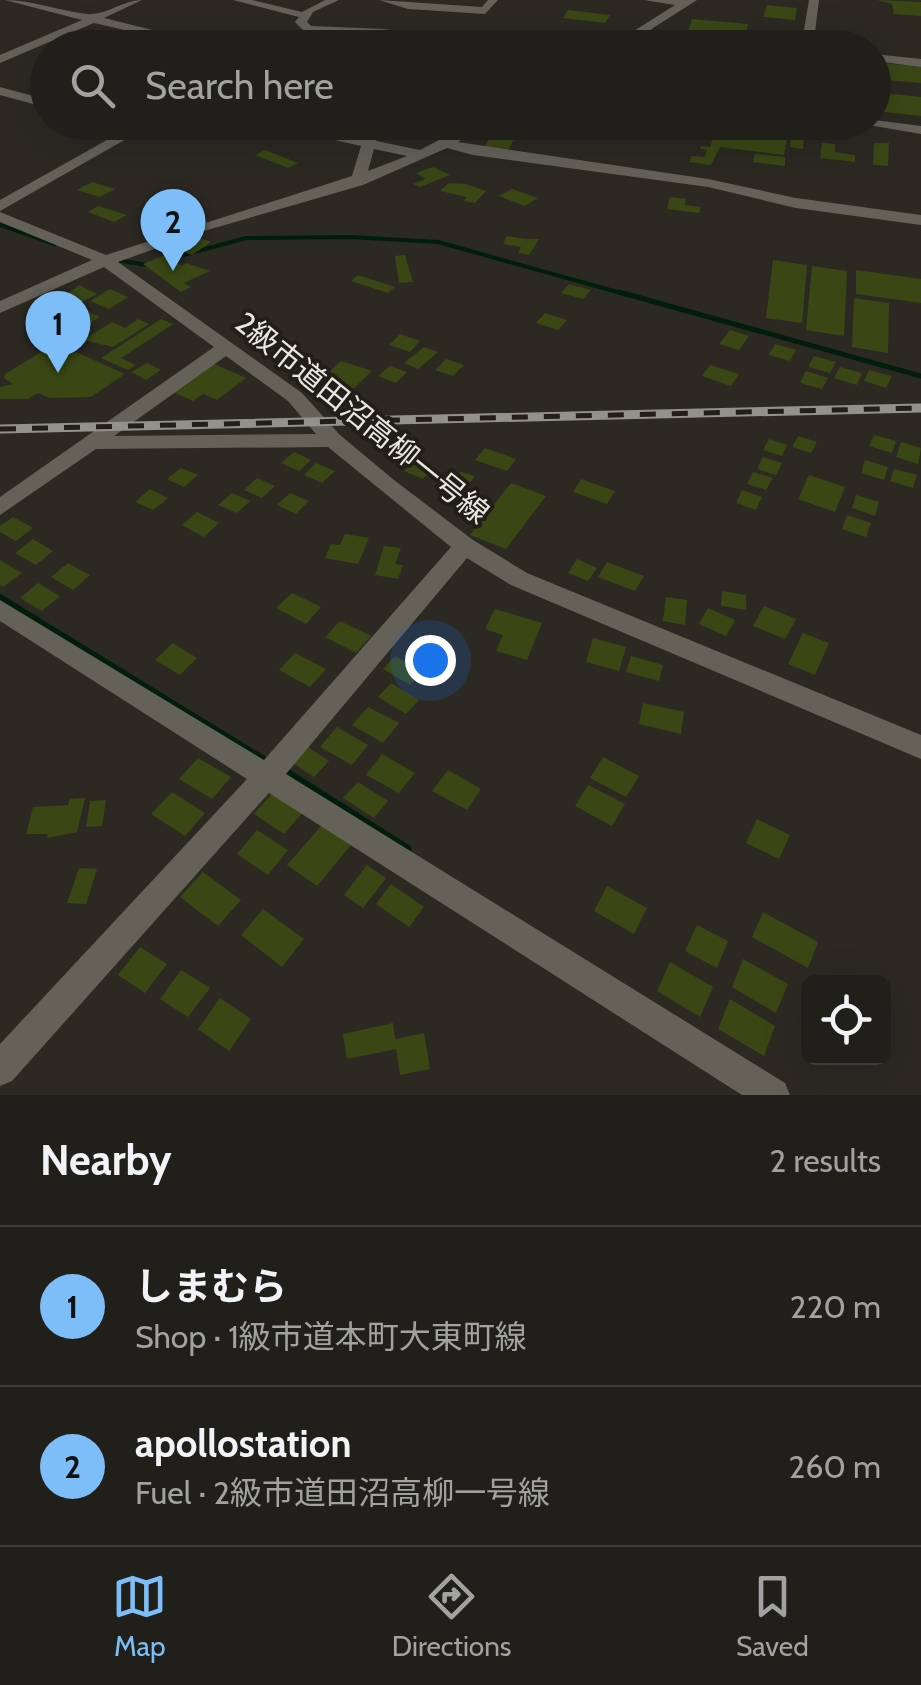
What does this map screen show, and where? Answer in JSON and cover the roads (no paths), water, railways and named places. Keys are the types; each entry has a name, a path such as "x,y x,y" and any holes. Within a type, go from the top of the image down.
{"street":[{"path":"10,0 141,30"},
{"path":"67,30 137,0"},
{"path":"238,0 304,15 334,0"},
{"path":"384,0 412,7 485,11 494,0"},
{"path":"649,0 689,2"},
{"path":"810,30 814,0"},
{"path":"641,30 689,2"},
{"path":"304,15 301,22 309,30"},
{"path":"0,59 30,46"},
{"path":"891,60 921,63"},
{"path":"0,91 30,99"},
{"path":"891,126 921,130"},
{"path":"0,206 119,140"},
{"path":"342,140 424,156"},
{"path":"358,182 370,140"},
{"path":"0,308 105,260 358,182 455,140"},
{"path":"449,144 507,157 708,183 796,203 921,220"},
{"name":"2級市道田沼高柳一号線","path":"0,216 105,260 294,396 333,440 465,546 559,599 921,747"},
{"path":"0,508 226,346"},
{"path":"92,443 333,440"},
{"path":"0,1069 267,776 465,546"},
{"path":"0,609 772,1095"}],"waterway":[{"path":"0,225 55,244"},
{"path":"165,260 246,238 351,237 438,242 628,295"},
{"path":"116,260 148,265"},
{"path":"619,292 921,376"},
{"path":"0,597 272,764 268,762"},
{"path":"282,770 407,849"}],"railway":[{"path":"0,429 921,408"}],"place":[{"name":"apollostation","path":"173,271"},
{"name":"しまむら","path":"58,373"}]}
